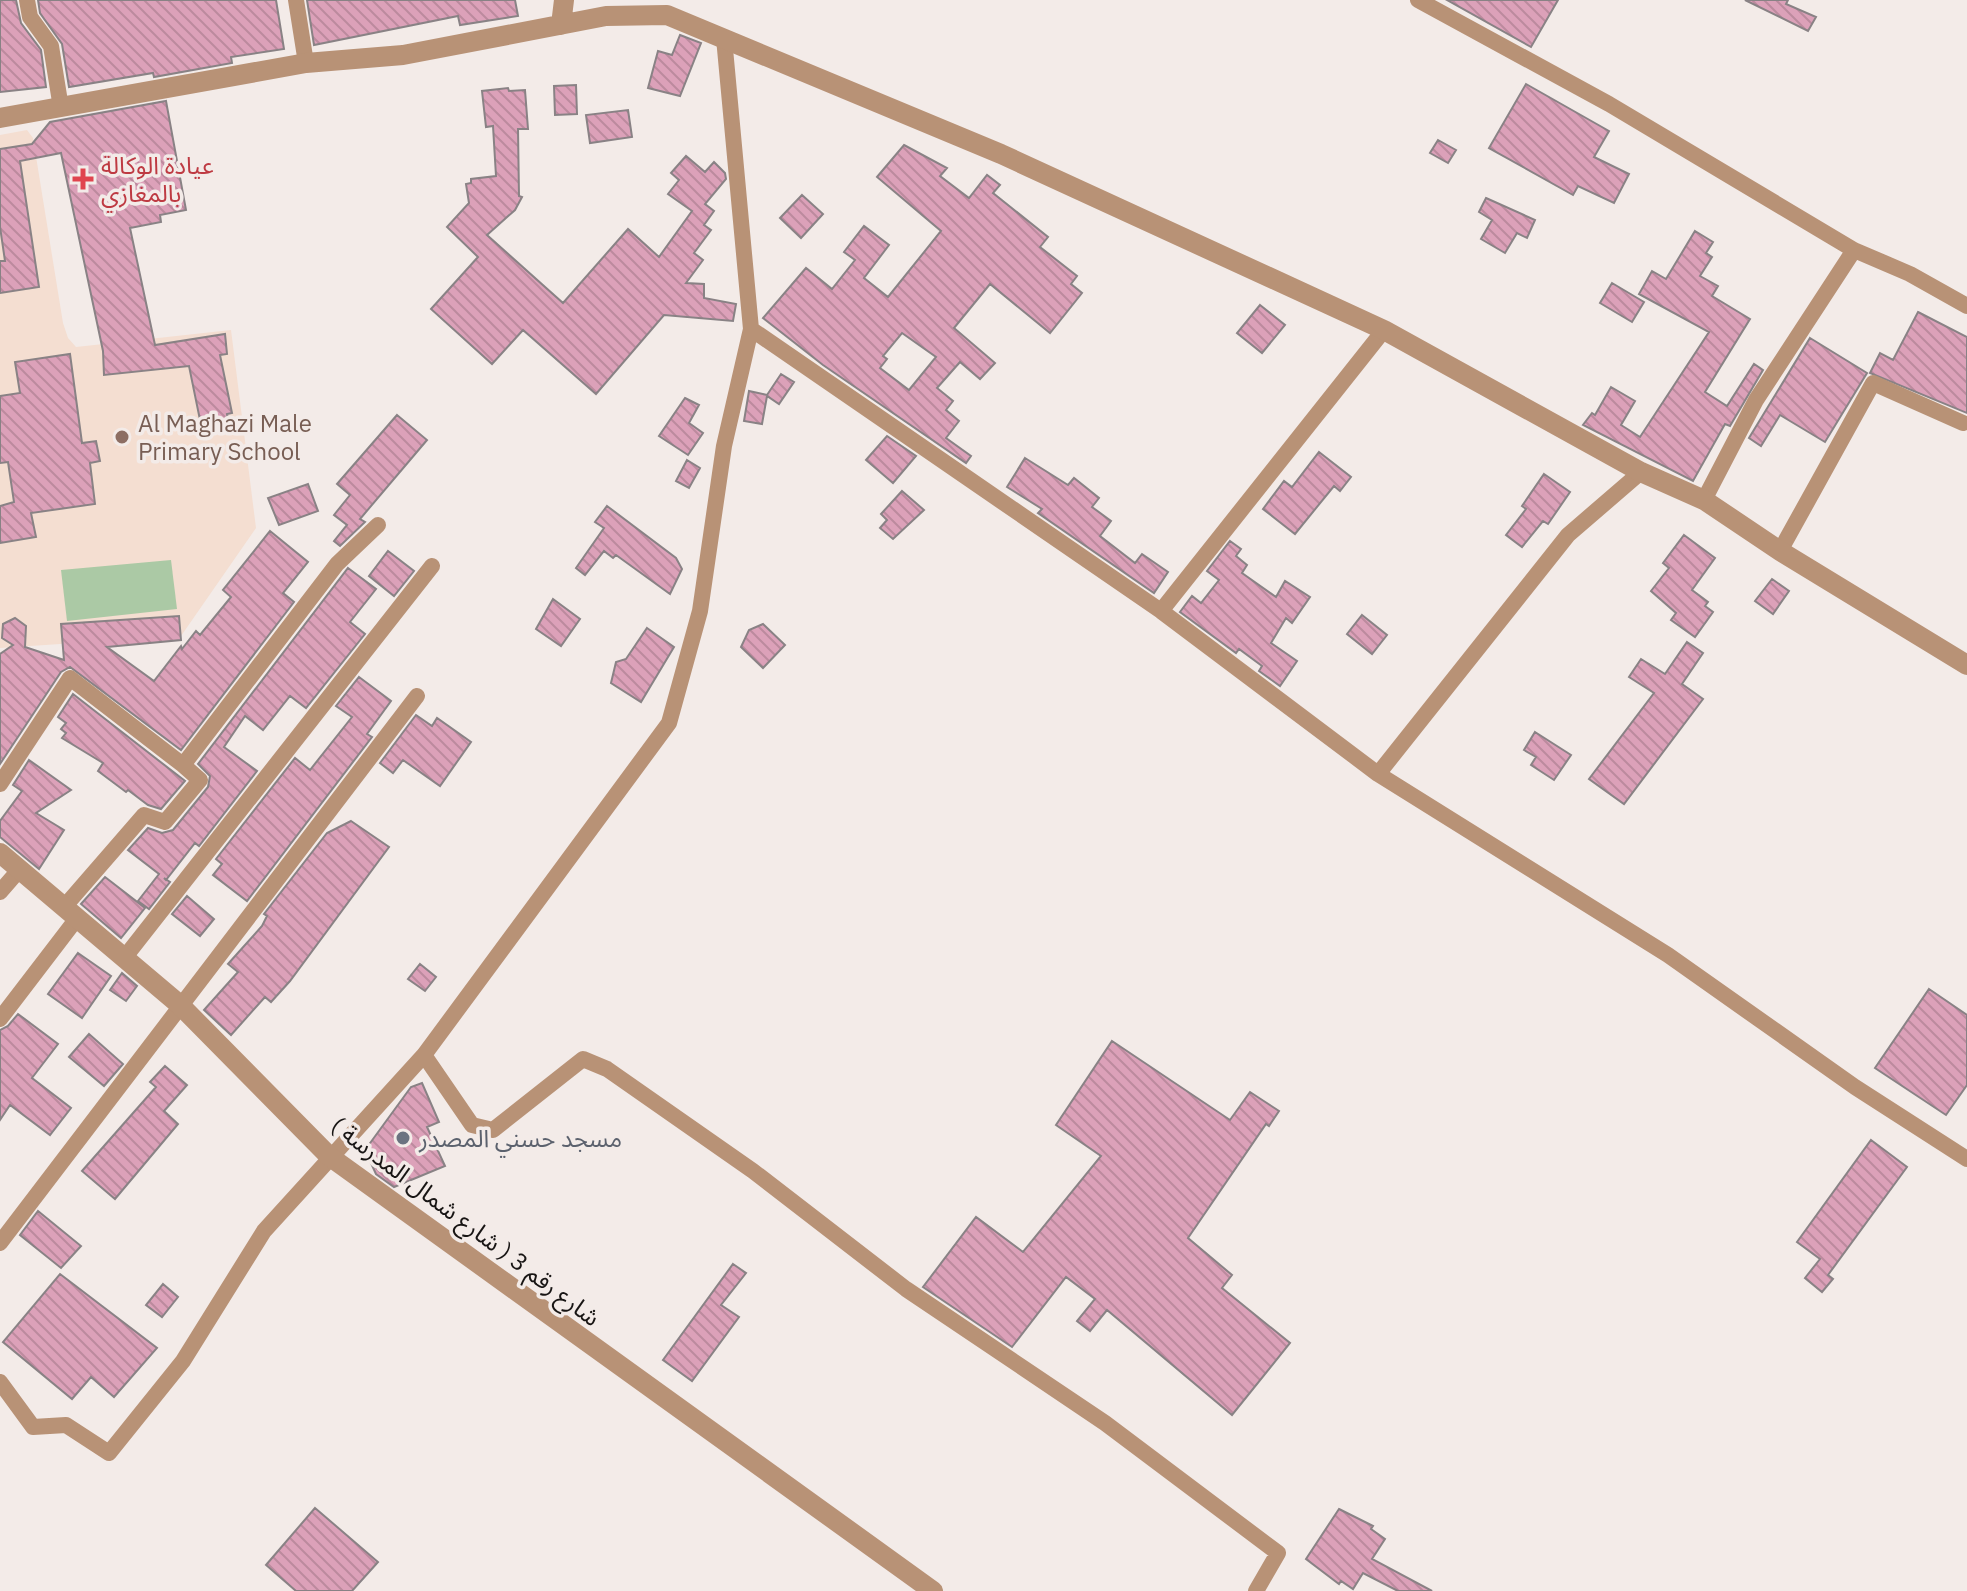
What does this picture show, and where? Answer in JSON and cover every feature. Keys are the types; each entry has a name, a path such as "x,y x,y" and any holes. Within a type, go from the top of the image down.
{"street":[{"path":"27,0 30,17 51,46 61,108"},
{"path":"296,0 306,63"},
{"path":"561,25 564,0"},
{"path":"1418,0 1609,104 1854,250 1910,274 1967,306"},
{"path":"0,118 306,63 403,55 606,16 667,15 1001,154 1384,330 1641,472 1704,500 1780,551 1967,665"},
{"path":"0,1382 33,1427 66,1425 109,1453 183,1361 264,1231 424,1055 669,723 700,611 724,446 751,329 724,38"},
{"path":"1704,500 1756,400 1854,250"},
{"path":"751,329 1161,611 1378,774 1668,955 1855,1087 1967,1159"},
{"path":"1161,611 1384,330"},
{"path":"1780,551 1873,383 1963,423"},
{"path":"1378,774 1568,535 1641,472"},
{"path":"183,765 337,564 378,525"},
{"path":"125,957 432,566"},
{"path":"0,784 70,678 200,780 165,822 144,815 71,912 0,1019"},
{"path":"0,1243 417,696"},
{"name":"شارع رقم 3 ( شارع شمال المدرسة )","path":"0,853 180,1005 329,1156 933,1591"},
{"path":"0,892 20,869"},
{"path":"424,1055 472,1125 493,1130 583,1059 607,1069 753,1171 906,1289 1105,1423 1278,1553 1256,1591"}],"shaded area":[{"name":"Al Maghazi Male Primary School","path":"27,130 33,138 63,323 68,338 76,347 231,330 256,528 181,636 0,648 0,135"}],"green space":[{"path":"171,560 177,609 67,621 61,570"}],"building":[{"path":"0,0 16,0 21,23 41,50 46,87 0,92"},
{"path":"38,0 276,0 284,49 231,57 232,63 154,77 153,73 69,87 62,44 40,13"},
{"path":"307,0 515,0 518,16 460,25 458,16 314,45"},
{"path":"1447,0 1558,0 1531,47"},
{"path":"1745,0 1788,0 1786,4 1816,17 1808,31"},
{"path":"680,35 701,43 680,96 648,88 658,51 672,55"},
{"path":"1526,84 1609,131 1594,157 1629,174 1614,203 1578,186 1573,195 1489,148"},
{"path":"576,85 577,114 555,115 554,86"},
{"path":"508,88 509,91 525,90 528,129 518,129 519,196 522,197 515,210 487,235 563,303 628,229 659,257 692,211 668,194 679,180 671,173 686,156 705,172 714,162 725,173 726,179 705,204 714,211 704,225 711,230 694,253 703,260 686,283 704,284 704,298 736,304 733,321 664,315 596,394 523,330 492,364 431,309 478,257 447,227 469,203 466,184 471,183 471,179 496,176 493,126 486,127 482,91"},
{"path":"166,101 186,210 160,215 161,222 130,228 155,345 225,334 227,354 220,355 232,413 227,414 230,428 211,432 208,419 200,420 189,366 104,375 103,351 61,153 20,161 39,287 0,293 0,261 5,261 0,227 0,149 32,144 50,122"},
{"path":"628,110 632,137 590,143 586,115"},
{"path":"1438,140 1456,150 1448,163 1430,153"},
{"path":"904,145 947,168 940,176 969,198 987,175 1000,185 993,193 1048,237 1040,247 1077,276 1071,284 1082,293 1050,333 990,284 954,328 995,363 980,379 960,362 937,388 953,401 946,410 959,421 946,438 971,456 966,463 823,365 763,318 806,268 832,289 855,260 844,252 864,226 889,245 864,278 888,297 941,231 877,177","holes":["902,333 936,357 909,390 880,368 887,359 883,356"]},
{"path":"802,195 823,214 801,238 780,218"},
{"path":"1486,198 1535,220 1527,238 1517,233 1505,253 1481,239 1492,220 1479,212"},
{"path":"1695,231 1713,242 1706,253 1712,257 1700,276 1718,286 1712,296 1750,319 1705,392 1727,406 1754,364 1763,370 1730,426 1725,424 1693,481 1583,425 1592,413 1595,415 1611,387 1635,401 1621,425 1640,437 1709,332 1639,294 1652,271 1666,279"},
{"path":"1612,283 1644,302 1632,322 1600,303"},
{"path":"1260,305 1285,325 1262,353 1237,333"},
{"path":"1918,312 1967,337 1967,413 1870,373 1880,353 1893,360"},
{"path":"1810,338 1867,373 1825,442 1780,415 1761,446 1749,438"},
{"path":"70,354 82,443 96,441 100,461 90,463 95,504 31,513 36,537 0,543 0,506 14,502 8,462 0,463 0,396 20,393 15,362"},
{"path":"781,374 794,382 779,404 767,396 762,424 744,421 749,391 767,395"},
{"path":"685,398 699,405 689,423 703,433 688,455 659,436"},
{"path":"397,415 427,440 360,519 365,522 340,546 334,541 347,525 334,515 350,495 337,484"},
{"path":"887,436 916,456 893,483 866,460"},
{"path":"1319,452 1351,477 1340,491 1334,486 1295,534 1263,509 1284,481 1292,487"},
{"path":"1025,458 1068,485 1074,478 1099,498 1092,507 1111,521 1100,536 1135,563 1142,554 1168,572 1154,593 1038,513 1042,509 1007,487"},
{"path":"687,460 700,468 689,488 676,481"},
{"path":"1544,474 1570,492 1548,524 1543,521 1522,547 1506,535 1526,509 1522,506"},
{"path":"308,484 318,511 279,525 268,498"},
{"path":"902,491 924,510 893,539 880,528 887,520 881,514"},
{"path":"607,506 676,558 682,569 670,594 616,555 613,558 604,551 585,575 576,568 604,528 595,522"},
{"path":"270,531 308,562 283,593 294,602 181,750 70,667 61,672 0,764 0,654 13,645 2,638 3,624 15,618 26,626 25,647 64,660 61,624 179,616 181,640 107,647 154,681 181,646 182,649 196,631 200,635 231,597 223,590"},
{"path":"1684,535 1715,558 1692,590 1708,602 1705,606 1713,612 1695,637 1671,620 1676,613 1651,591 1669,568 1663,563"},
{"path":"1230,541 1241,549 1236,556 1247,565 1242,573 1276,597 1285,581 1310,597 1292,623 1286,618 1271,643 1297,661 1280,686 1259,671 1262,666 1239,649 1236,653 1180,612 1192,596 1201,603 1219,580 1207,571"},
{"path":"388,551 414,571 394,596 369,576"},
{"path":"348,568 376,589 350,622 365,634 306,708 290,696 263,730 245,716 224,747 257,771 199,846 195,843 166,880 170,882 149,909 138,901 159,874 128,850 148,828 162,833 173,830 208,787 210,776 198,764"},
{"path":"1772,579 1789,591 1773,614 1755,601"},
{"path":"553,599 580,619 561,646 536,629"},
{"path":"1362,615 1387,635 1372,654 1347,634"},
{"path":"763,624 785,645 763,668 741,647 749,630"},
{"path":"647,628 674,647 641,702 611,683 616,662 626,659"},
{"path":"1687,642 1703,653 1682,684 1703,699 1624,804 1589,779 1654,693 1629,677 1641,659 1665,674"},
{"path":"359,677 391,701 367,734 372,737 247,901 213,875 222,864 216,859 295,758 310,770 352,717 336,706"},
{"path":"73,694 185,781 161,809 148,805 128,790 126,792 98,771 103,763 62,738 66,733 61,729 66,723 58,717"},
{"path":"416,715 432,726 437,718 471,742 440,786 403,760 393,773 380,763"},
{"path":"1535,732 1571,755 1554,780 1531,765 1536,757 1524,750"},
{"path":"29,760 71,790 36,813 64,830 39,869 0,837 0,821 22,791 13,785"},
{"path":"351,821 389,847 290,981 271,1002 265,997 231,1035 204,1010 238,972 228,964 262,926 267,916 264,914 327,833"},
{"path":"105,877 145,908 121,938 81,904"},
{"path":"187,896 214,919 200,936 172,914"},
{"path":"78,953 111,976 82,1018 48,994"},
{"path":"420,964 436,977 425,991 408,979"},
{"path":"122,973 137,986 126,1001 110,990"},
{"path":"1929,989 1967,1015 1967,1085 1946,1115 1875,1068"},
{"path":"18,1014 58,1044 32,1078 71,1108 50,1135 10,1105 0,1120 0,1030"},
{"path":"89,1034 123,1064 104,1086 69,1057"},
{"path":"1112,1041 1230,1120 1250,1092 1279,1111 1269,1126 1266,1124 1188,1238 1232,1275 1222,1288 1290,1343 1232,1415 1107,1310 1090,1331 1077,1321 1095,1299 1066,1277 1012,1347 923,1287 976,1217 1023,1252 1101,1156 1056,1125"},
{"path":"165,1066 187,1085 164,1111 178,1124 115,1199 82,1171 156,1087 150,1082"},
{"name":"مسجد حسني المصدر","path":"422,1083 439,1122 427,1127 445,1166 394,1187 376,1174 365,1150 411,1087"},
{"path":"1871,1140 1907,1167 1828,1275 1833,1279 1822,1292 1805,1278 1820,1259 1797,1242"},
{"path":"38,1211 81,1246 61,1268 20,1235"},
{"path":"733,1264 746,1273 721,1305 739,1317 692,1381 663,1360"},
{"path":"60,1274 157,1348 114,1397 91,1377 72,1399 3,1342"},
{"path":"163,1284 178,1297 162,1317 146,1305"},
{"path":"315,1508 378,1562 352,1591 296,1591 266,1565"},
{"path":"1339,1509 1373,1526 1371,1529 1385,1539 1372,1559 1432,1591 1398,1591 1363,1573 1353,1589 1341,1581 1339,1584 1306,1559"}],"place":[{"name":"عيادة الوكالة بالمغازي","path":"83,179"},
{"name":"Al Maghazi Male Primary School","path":"122,437"},
{"name":"مسجد حسني المصدر","path":"403,1138"}]}
